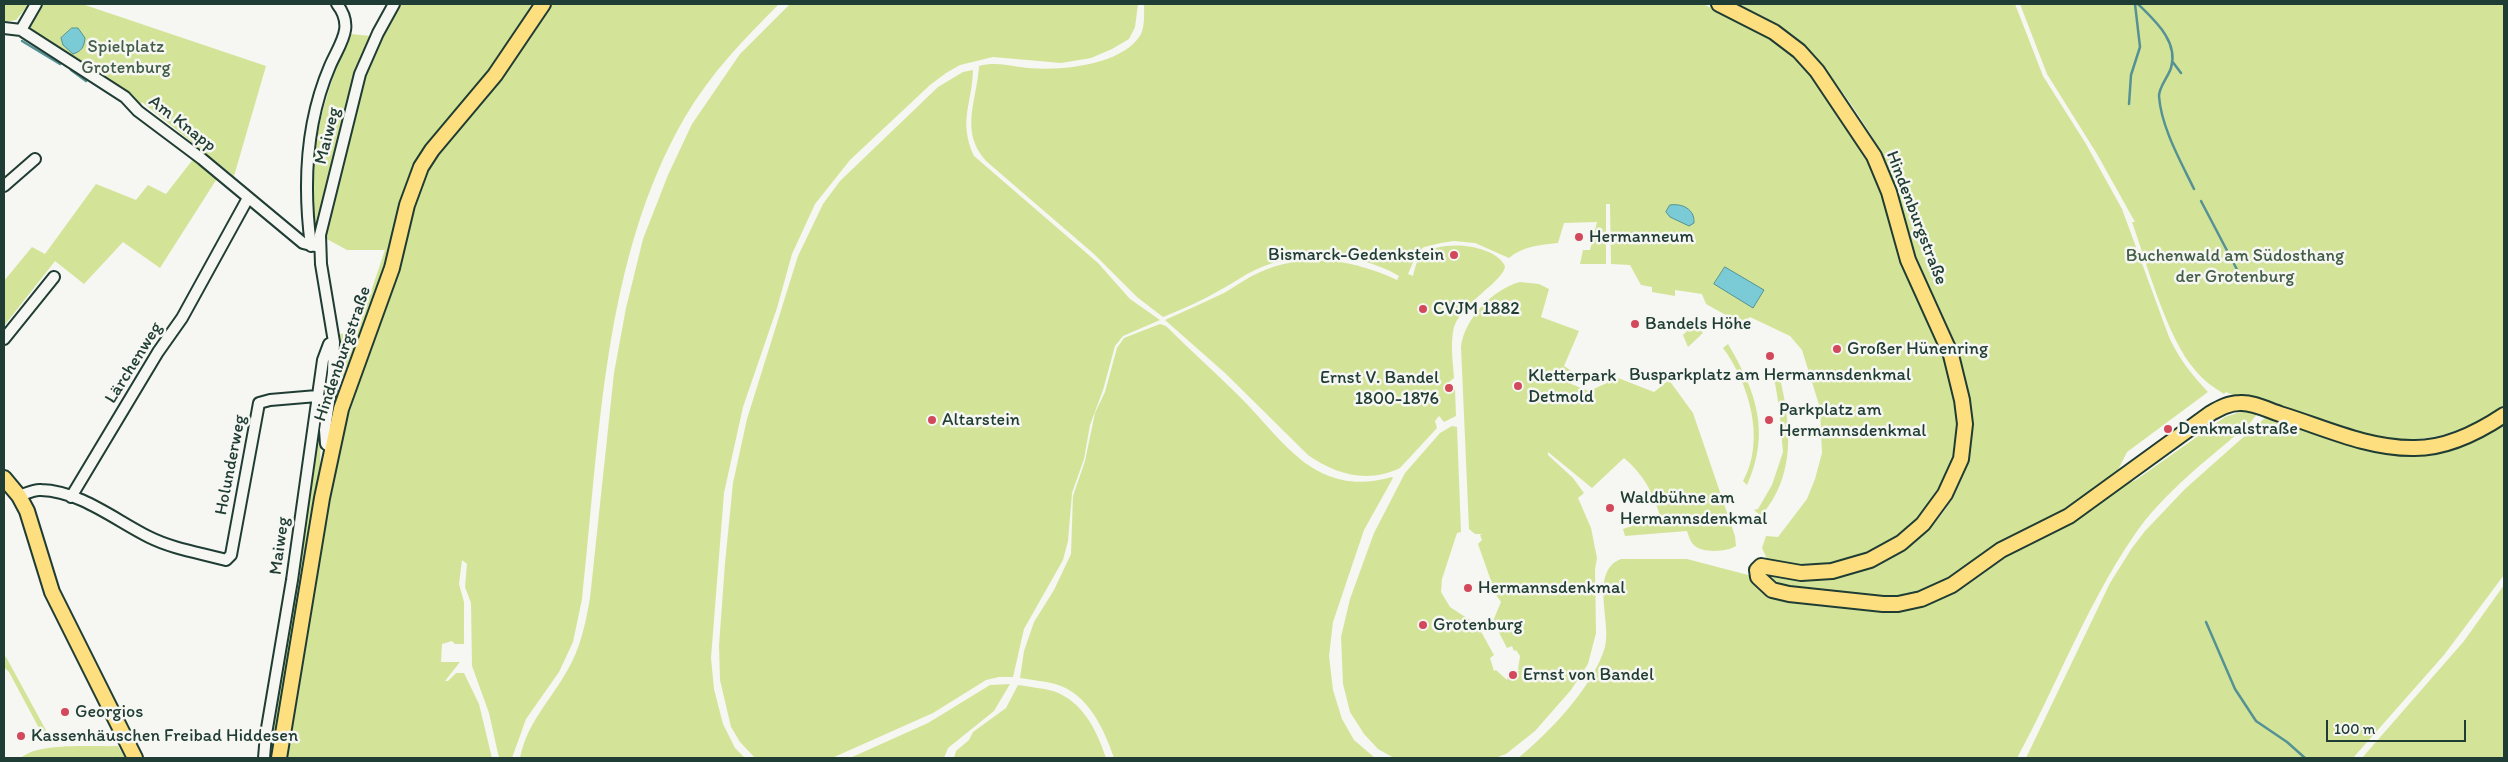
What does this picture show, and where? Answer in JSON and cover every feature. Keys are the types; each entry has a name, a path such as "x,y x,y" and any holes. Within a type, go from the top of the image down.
{"main road":[{"name":"Hindenburgstraße","path":"279,758 332,448 350,381 392,268 407,206 421,168 456,120 495,75 543,4"},
{"name":"Hindenburgstraße","path":"1719,4 1769,29 1798,51 1817,71 1874,156 1889,192 1911,267 1951,355 1962,400 1965,424 1962,459 1945,494 1923,524 1901,543 1870,560 1837,570 1801,573 1764,566 1757,570 1758,577 1765,585 1784,593 1883,604 1898,604 1921,599 1952,585 2002,550 2069,516 2211,413 2232,404 2244,403 2373,444 2404,448 2425,448 2444,444 2477,430 2504,415"},
{"path":"4,478 19,496 27,511 52,592 135,758"}],"street":[{"path":"4,28 21,30 36,4"},
{"path":"315,246 307,214 306,166 310,134 323,87 346,32 344,13 337,4"},
{"name":"Maiweg","path":"332,448 326,444 325,430 333,373 334,342 315,246 320,235 360,74 378,33 394,4"},
{"name":"Am Knapp","path":"21,30 125,97 138,111 202,159 304,244 315,246"},
{"path":"4,186 35,159"},
{"name":"Lärchenweg","path":"71,497 158,352 182,318 248,198"},
{"path":"4,339 54,277"},
{"name":"Maiweg","path":"264,758 266,734 291,589 317,396 326,350 329,344 334,342"},
{"name":"Holunderweg","path":"71,497 116,517 149,537 176,547 226,560 231,555 259,403 270,400 317,396"},
{"path":"19,496 39,489 60,492 71,497"}],"green space":[{"path":"4,4 29,4 16,20 4,22"},
{"name":"Spielplatz Grotenburg","path":"41,4 82,4 266,66 234,176 142,102 141,104 33,33 30,25"},
{"path":"400,4 535,4 491,69 426,146 416,164 400,206 379,283 343,377 340,374 339,334 357,333 385,250 347,250 325,238 326,228 364,76 381,37"},
{"path":"551,4 779,4 728,58 695,101 657,172 636,230 621,290 609,352 582,599 573,642 559,672 526,719 512,758 499,758 489,713 472,666 471,603 465,587 467,564 462,560 459,584 464,602 464,644 455,644 452,641 442,644 441,662 460,662 445,681 448,681 456,673 464,673 479,704 492,758 285,758 337,449 398,269 413,211 426,171 437,153 501,79"},
{"path":"790,4 1138,4 1135,27 1129,39 1091,58 1061,63 993,57 960,65 946,73 930,85 850,160 815,204 792,254 777,308 743,407 724,493 711,658 714,689 723,724 735,748 745,758 520,758 523,745 533,723 572,663 584,626 590,598 614,373 626,308 643,239 668,175 692,124 740,54"},
{"path":"1144,4 1703,4 1785,44 1799,55 1857,140 1875,171 1906,272 1940,340 1957,404 1959,425 1957,449 1949,471 1924,510 1908,528 1878,549 1842,563 1801,567 1783,565 1767,559 1762,548 1766,536 1778,537 1807,499 1822,453 1820,408 1802,350 1790,336 1750,317 1742,324 1706,304 1702,294 1675,290 1675,296 1652,292 1652,287 1641,285 1630,265 1611,264 1610,204 1606,204 1606,264 1580,264 1583,250 1590,250 1597,222 1564,223 1558,243 1538,245 1520,251 1509,258 1475,243 1454,241 1424,247 1417,253 1408,274 1413,276 1416,265 1421,257 1431,250 1441,247 1466,246 1479,249 1490,253 1505,266 1498,278 1465,309 1454,327 1452,346 1454,378 1449,382 1455,388 1456,416 1444,422 1439,416 1435,421 1437,428 1400,468 1388,473 1364,476 1352,475 1318,462 1308,455 1225,373 1165,320 1224,293 1250,277 1287,263 1324,261 1342,263 1379,272 1397,280 1399,276 1365,262 1346,258 1310,256 1291,259 1255,270 1208,297 1163,317 1137,297 1094,254 986,161 978,150 973,138 971,127 972,115 979,66 994,64 1051,69 1086,65 1119,54 1132,45 1141,34 1144,23"},
{"path":"1732,4 2015,4 2043,76 2086,144 2122,209 2169,337 2186,366 2208,392 2127,452 2118,470 2120,474 2109,483 1949,583 1901,599 1778,587 1764,574 1767,572 1799,578 1833,578 1866,570 1895,556 1923,534 1945,510 1960,484 1968,456 1971,427 1969,396 1962,364 1942,314 1914,256 1896,189 1881,152 1837,84 1804,46 1778,28"},
{"name":"Buchenwald am Südosthang der Grotenburg","path":"2020,4 2504,4 2504,407 2450,433 2427,438 2404,439 2356,432 2253,402 2226,392 2224,394 2212,386 2195,370 2175,339 2151,279 2132,222 2135,222 2097,154 2047,74"},
{"path":"351,34 371,36 356,73 314,235 312,181 318,132 331,83"},
{"path":"973,70 966,123 969,144 974,156 1098,263 1130,299 1160,320 1123,336 1115,346 1103,390 1090,425 1084,459 1072,493 1068,541 1063,560 1024,629 1013,677 999,677 986,680 933,713 832,758 755,758 740,742 731,727 720,680 719,646 725,563 733,483 747,419 798,256 823,204 840,181 938,87 963,72"},
{"path":"194,158 218,177 160,268 123,242 84,284 55,261 4,326 4,281 32,247 45,254 96,184 136,200 148,185 166,194"},
{"path":"1520,282 1539,284 1549,289 1541,317 1579,331 1564,366 1573,372 1571,384 1589,391 1618,378 1654,392 1669,380 1693,413 1735,536 1736,546 1721,550 1704,550 1693,544 1687,531 1625,536 1623,529 1660,516 1651,491 1637,470 1624,458 1592,488 1548,452 1548,455 1573,478 1584,493 1578,498 1591,528 1597,558 1595,569 1596,633 1588,664 1571,690 1535,731 1506,754 1495,758 1394,758 1378,749 1364,734 1350,712 1343,684 1341,637 1350,599 1374,533 1405,473 1440,433 1452,426 1457,427 1461,532 1457,533 1442,579 1441,592 1450,607 1470,620 1477,629 1479,628 1494,655 1490,658 1494,671 1496,670 1507,680 1508,676 1513,679 1512,675 1516,677 1517,671 1521,671 1518,670 1520,656 1516,650 1514,651 1512,646 1507,648 1493,621 1501,602 1496,595 1478,544 1482,540 1480,535 1482,534 1475,534 1469,529 1461,347 1463,336 1468,326 1490,298"},
{"path":"1696,322 1703,333 1688,347 1683,335"},
{"path":"1160,324 1166,326 1248,405 1288,448 1311,467 1331,477 1348,481 1365,482 1393,478 1364,530 1333,622 1329,656 1333,690 1342,719 1354,740 1375,758 1114,758 1100,724 1077,695 1055,684 1020,678 1024,651 1034,622 1054,590 1071,554 1073,496 1085,461 1095,413 1105,392 1117,348 1124,338"},
{"path":"1728,344 1746,378 1757,412 1759,429 1758,447 1747,485 1743,481 1750,465 1754,430 1747,395 1732,362 1723,348"},
{"path":"1773,371 1779,374 1783,393 1788,430 1788,448 1786,466 1781,483 1773,500 1761,516 1754,510 1758,509 1772,485 1783,452 1779,407"},
{"path":"323,376 326,376 321,420 320,473 275,758 266,758"},
{"path":"2247,410 2258,413 2250,423 2173,490 2158,505 2133,537 2116,563 2086,618 2017,758 1518,758 1569,708 1591,678 1605,647 1604,586 1606,574 1611,565 1621,559 1687,559 1752,576 1759,585 1897,608 1988,562 2120,487 2136,480 2225,417"},
{"path":"2267,416 2357,445 2386,451 2414,453 2443,450 2473,441 2504,425 2504,575 2444,655 2353,758 2026,758 2110,583 2132,548 2145,531 2185,489"},
{"path":"2504,585 2504,758 2362,758 2464,641"},
{"path":"4,656 53,743 43,740 40,730 9,672 4,667"},
{"path":"1010,684 994,711 948,748 944,758 850,758 928,723 990,685"},
{"path":"1018,685 1053,691 1073,702 1081,709 1093,728 1106,758 954,758 956,751 969,740 973,732 1006,708"},
{"path":"118,746 125,758 21,758 29,753 53,747"}],"water":[{"path":"72,28 78,28 85,38 79,52 73,54 63,45 61,38"},
{"path":"1670,205 1679,205 1687,208 1694,218 1694,223 1689,226 1670,217 1666,212"},
{"path":"1725,267 1764,290 1753,308 1714,284"}],"waterway":[{"path":"2129,104 2131,75 2140,47 2135,4"},
{"path":"2138,4 2164,32 2171,49 2173,58 2171,68 2159,96 2163,120 2172,144 2194,189"},
{"path":"22,41 60,64"},
{"path":"2172,61 2181,73"},
{"path":"71,70 86,81"},
{"path":"2201,201 2243,281"},
{"path":"2206,622 2235,689 2256,721 2287,742 2305,758"}],"place":[{"name":"Hermanneum","path":"1579,237"},
{"name":"Bismarck-Gedenkstein","path":"1454,255"},
{"name":"CVJM 1882","path":"1423,309"},
{"name":"Bandels Höhe","path":"1635,324"},
{"name":"Großer Hünenring","path":"1837,349"},
{"name":"Busparkplatz am Hermannsdenkmal","path":"1770,356"},
{"name":"Kletterpark Detmold","path":"1518,386"},
{"name":"Ernst V. Bandel 1800-1876","path":"1449,388"},
{"name":"Altarstein","path":"932,420"},
{"name":"Parkplatz am Hermannsdenkmal","path":"1769,420"},
{"name":"Denkmalstraße","path":"2168,429"},
{"name":"Waldbühne am Hermannsdenkmal","path":"1610,508"},
{"name":"Hermannsdenkmal","path":"1468,588"},
{"name":"Grotenburg","path":"1423,625"},
{"name":"Ernst von Bandel","path":"1513,675"},
{"name":"Georgios","path":"65,712"},
{"name":"Kassenhäuschen Freibad Hiddesen","path":"21,736"}]}
